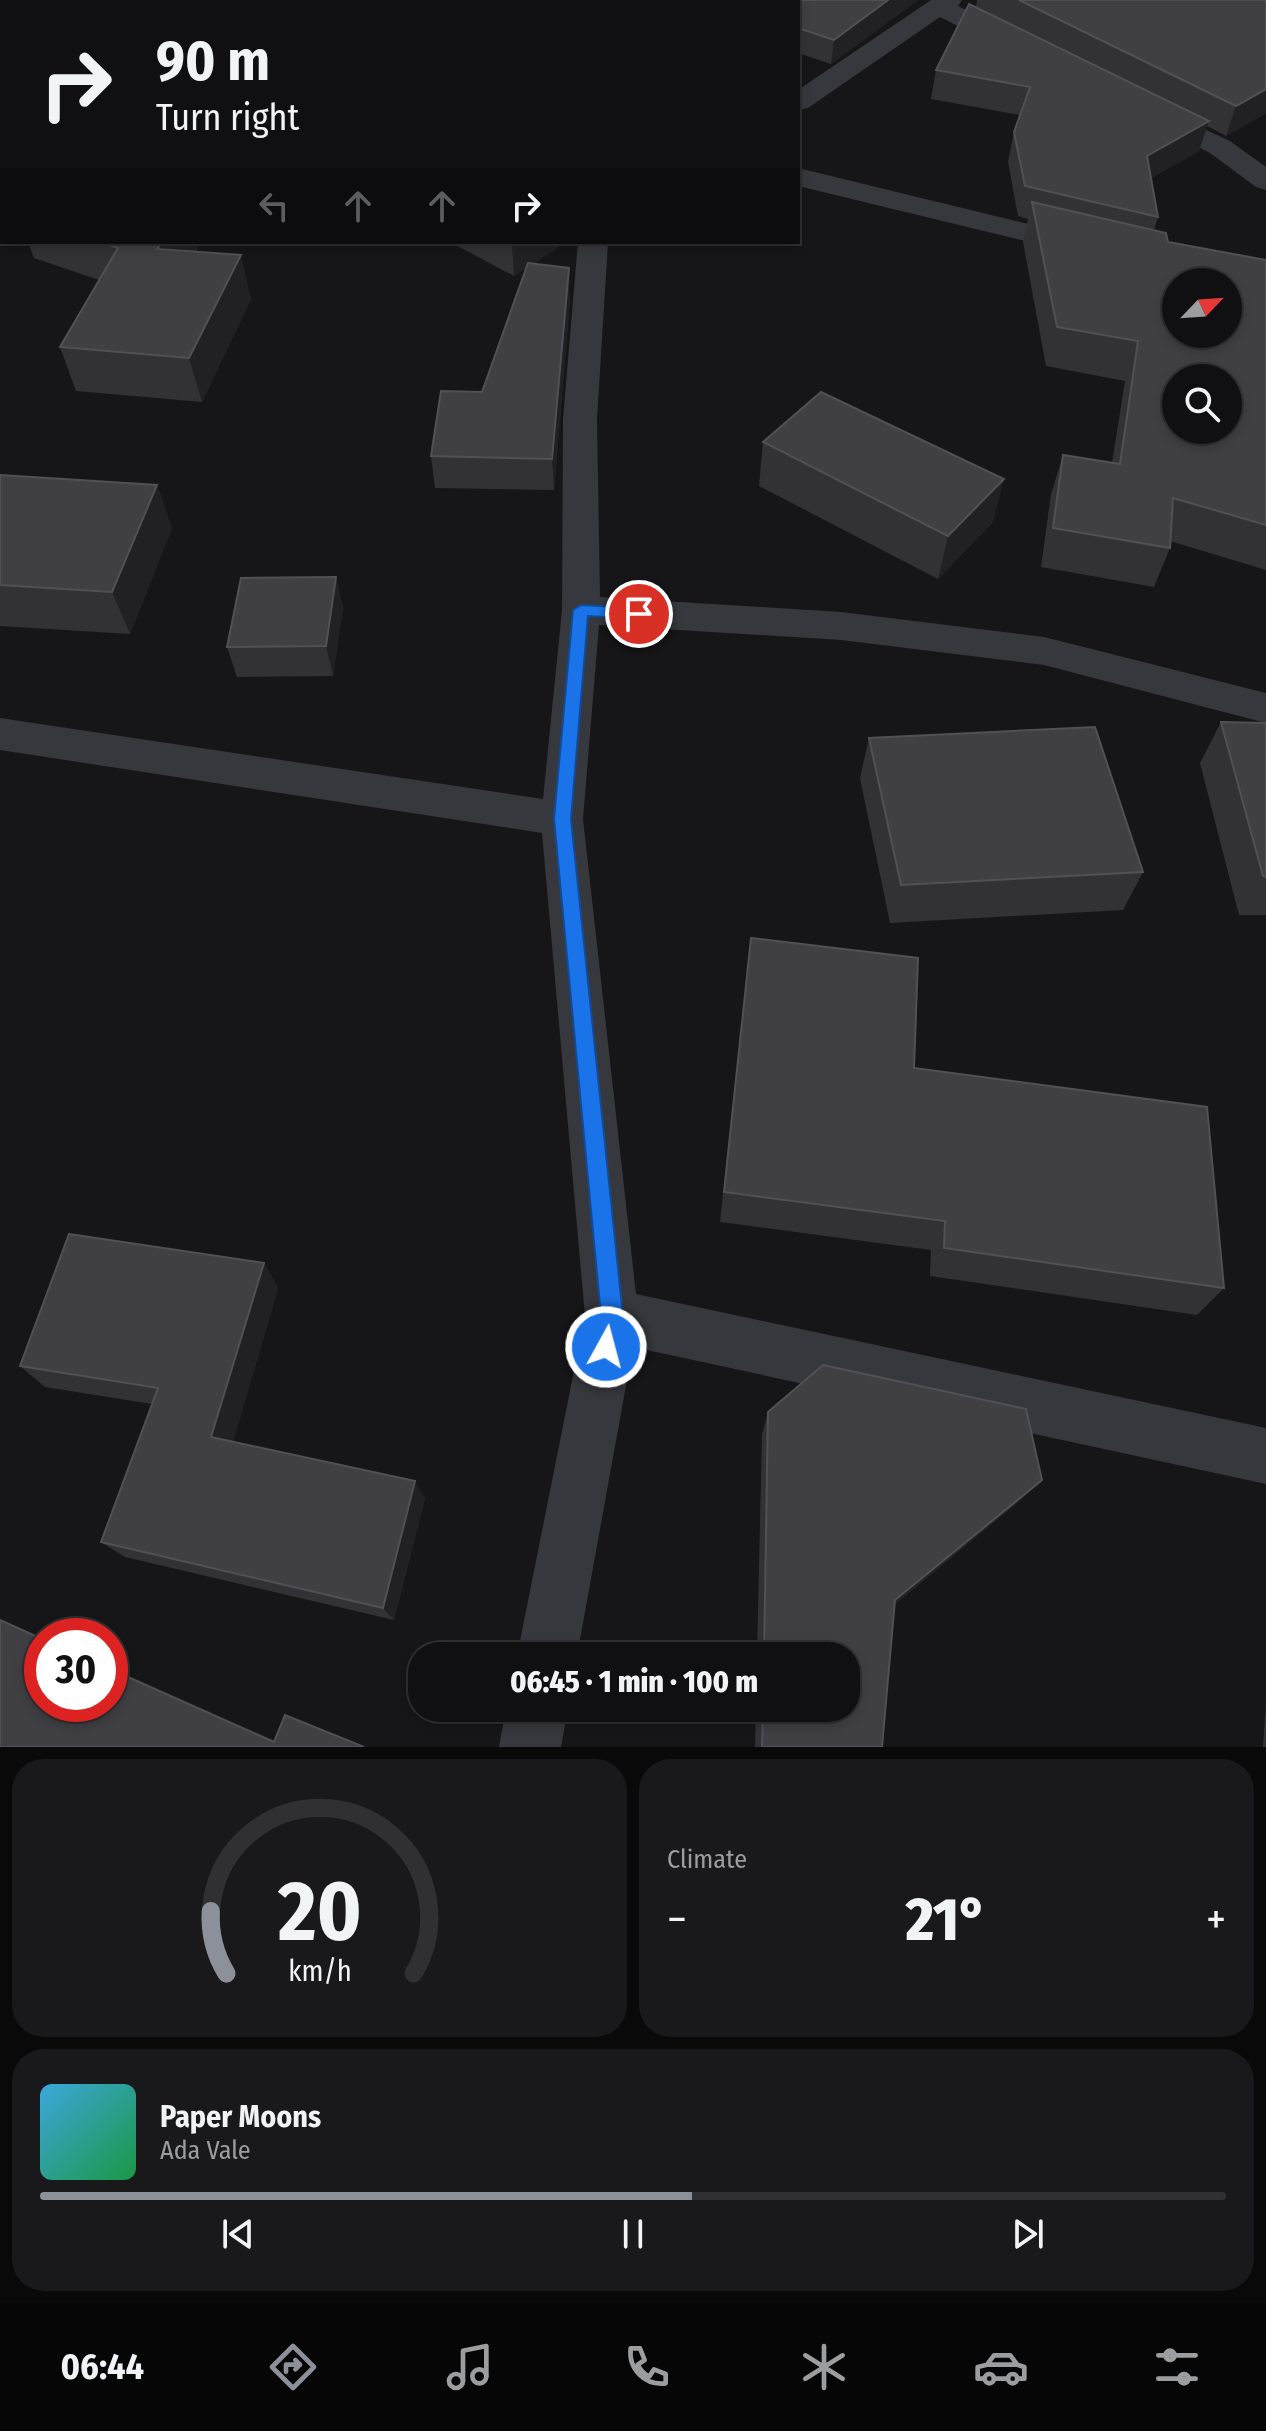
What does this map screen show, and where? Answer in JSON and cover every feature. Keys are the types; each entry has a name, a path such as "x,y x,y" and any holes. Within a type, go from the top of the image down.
{"street":[{"path":"800,101 944,3 1037,55"},
{"path":"1121,97 1220,147 1266,181"},
{"path":"800,177 1105,251"},
{"path":"550,1642 612,1316 562,819 581,610 580,419 593,244"},
{"path":"581,610 841,626 1044,651 1266,708"},
{"path":"0,734 562,819"},
{"path":"612,1316 1266,1456"},
{"path":"530,1747 534,1722"}],"building":[{"path":"800,0 888,0 834,40 800,29"},
{"path":"1019,0 1266,0 1266,89 1236,106"},
{"path":"969,4 1209,121 1147,156 1158,217 1025,186 1014,132 1030,87 936,70"},
{"path":"1032,202 1166,233 1168,242 1266,260 1266,525 1173,498 1170,548 1053,528 1063,455 1120,464 1138,341 1057,327"},
{"path":"107,244 161,244 157,249 241,255 189,358 60,347 118,248"},
{"path":"528,263 569,268 552,459 431,456 441,391 482,392"},
{"path":"821,392 1004,479 948,536 763,442"},
{"path":"0,475 157,485 112,592 0,585"},
{"path":"336,577 326,646 227,647 241,578"},
{"path":"1221,722 1266,723 1266,877 1263,876"},
{"path":"1095,727 1143,872 901,885 869,738"},
{"path":"751,938 918,958 914,1068 1207,1107 1224,1288 944,1248 945,1221 724,1192"},
{"path":"69,1234 264,1263 211,1437 415,1481 383,1608 101,1542 158,1388 20,1366"},
{"path":"823,1365 1026,1409 1042,1480 895,1600 882,1747 762,1747 763,1722 860,1722 860,1642 764,1642 768,1412"},
{"path":"0,1620 24,1631 24,1722 128,1722 128,1677 274,1742 285,1715 364,1747 0,1747"}],"route":[{"path":"606,1347 612,1316 562,819 581,610 639,614"}]}
